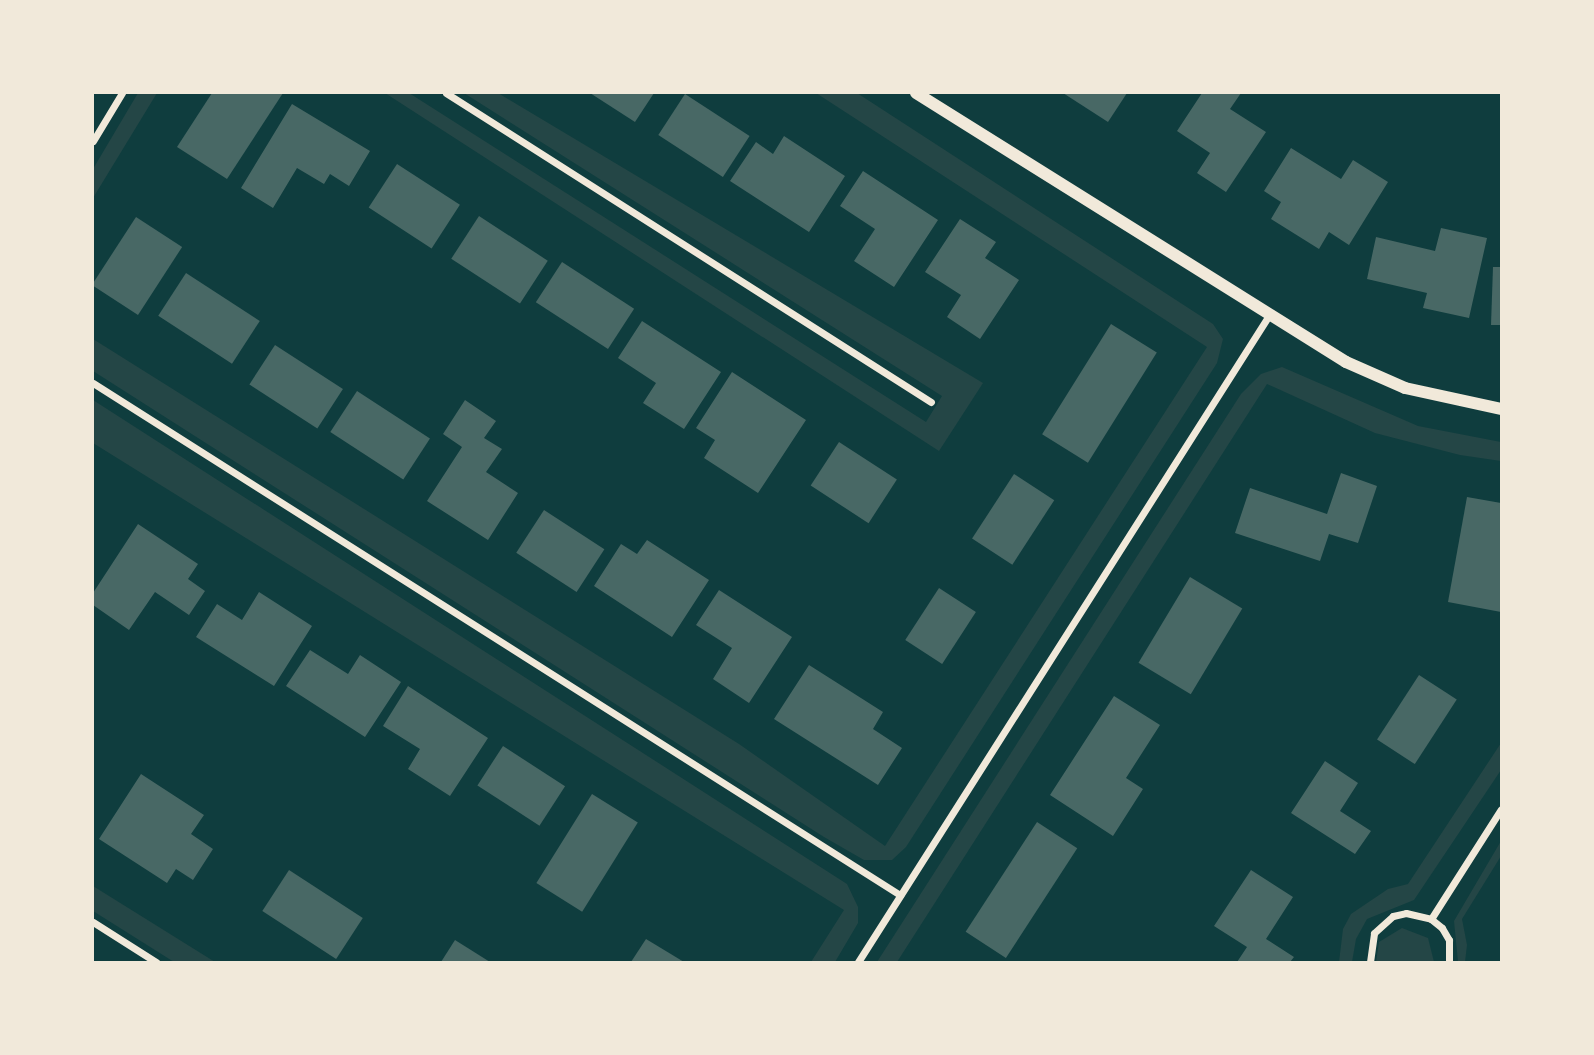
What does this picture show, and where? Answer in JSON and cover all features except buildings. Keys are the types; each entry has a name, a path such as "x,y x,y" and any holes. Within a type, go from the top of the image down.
{"street":[{"path":"93,141 122,93"},
{"path":"446,93 931,402"},
{"path":"916,93 1268,317 1346,362 1405,388 1501,409"},
{"path":"93,120 102,126"},
{"path":"858,962 1268,317"},
{"path":"93,383 900,895"},
{"path":"1432,919 1501,809"},
{"path":"1370,962 1369,946 1382,923 1406,913 1432,919 1449,940 1449,962"},
{"path":"93,922 156,962"}],"shaded area":[{"path":"138,93 157,93 93,198 93,169"},
{"path":"385,93 409,93 926,422 942,396 464,93 498,93 983,383 939,451"},
{"path":"816,93 857,93 1213,324 1223,339 1217,363 906,847 892,860 864,860 824,837 93,371 93,339 739,744 885,846 1207,347"},
{"path":"1282,367 1418,426 1501,442 1501,461 1460,455 1375,433 1267,384 897,962 877,962 1241,394 1261,374"},
{"path":"93,400 847,884 858,907 858,923 835,962 811,962 844,910 93,443"},
{"path":"1501,743 1501,770 1414,900 1367,919 1356,939 1352,962 1339,962 1343,929 1351,914 1388,889 1408,884"},
{"path":"1501,841 1501,856 1462,919 1467,945 1465,962 1458,962 1454,921"},
{"path":"93,886 215,962 174,962 93,911"},
{"path":"1402,928 1428,938 1434,962 1376,962 1379,942"}]}
